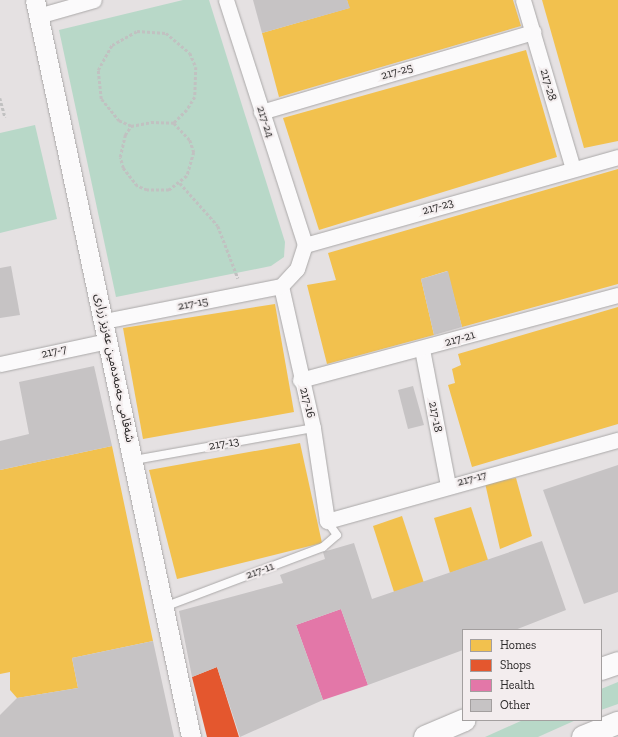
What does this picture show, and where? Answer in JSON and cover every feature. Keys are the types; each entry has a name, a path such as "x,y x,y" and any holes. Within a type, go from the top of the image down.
{"highway":[{"path":"602,669 618,663"},
{"path":"425,737 463,721"},
{"path":"585,736 618,722"}],"street":[{"path":"36,8 94,0"},
{"name":"217-24","path":"226,0 305,245"},
{"name":"217-28","path":"523,0 573,169"},
{"name":"شەقامی حەمەدەمین عەزیز زراری","path":"36,8 134,460 190,737"},
{"name":"217-25","path":"261,112 533,32"},
{"name":"217-23","path":"305,245 618,157"},
{"path":"282,286 297,269 305,245"},
{"name":"217-15","path":"104,321 282,286"},
{"name":"217-16","path":"282,286 300,380 313,428 327,521"},
{"name":"217-21","path":"300,380 422,349 618,295"},
{"name":"217-7","path":"0,364 107,340"},
{"name":"217-18","path":"422,349 448,485"},
{"name":"217-17","path":"327,521 448,485 618,440"}],"lane":[{"name":"217-13","path":"134,460 313,428"},
{"name":"217-11","path":"164,607 323,547 337,535 327,521"}],"path":[{"path":"137,31 166,33 190,53 196,67 195,97 188,110 174,123 131,126 119,121 101,99 98,70 112,45 137,31"},
{"path":"0,98 5,117"},
{"path":"131,126 120,157 128,178 142,188 158,192 180,183 193,165 194,152 190,140 174,123"},
{"path":"180,183 218,226 243,294"}],"green space":[{"path":"183,0 209,0 285,242 284,257 271,266 116,297 59,30"},
{"path":"35,125 57,219 0,233 0,133"},
{"path":"618,682 618,704 602,710 602,689"},
{"path":"521,721 574,721 538,737 485,737"}],"building: Homes":[{"path":"347,0 513,0 521,26 279,97 262,33 349,8"},
{"path":"542,0 618,0 618,141 584,148"},
{"path":"526,50 557,157 319,230 283,118"},
{"path":"618,169 618,284 462,327 447,271 421,279 434,335 327,364 307,285 336,280 328,253"},
{"path":"275,304 294,412 143,439 123,328"},
{"path":"618,307 618,424 472,467 448,385 455,383 452,369 461,365 458,354"},
{"path":"300,443 322,543 177,579 149,470"},
{"path":"112,446 153,641 72,658 78,688 17,698 10,690 10,672 0,674 0,470"},
{"path":"516,478 532,536 500,549 485,483"},
{"path":"471,507 488,560 450,573 434,518"},
{"path":"402,516 424,583 394,592 373,526"}],"building: Shops":[{"path":"217,667 239,737 207,737 192,677"}],"building: Health":[{"path":"341,609 368,685 323,700 296,625"}],"building: Other":[{"path":"253,0 347,0 350,8 262,33"},
{"path":"11,266 20,315 0,318 0,268"},
{"path":"448,271 462,327 434,335 421,279"},
{"path":"94,366 112,446 0,470 0,441 29,434 19,382"},
{"path":"413,386 424,425 408,429 398,390"},
{"path":"618,465 618,592 584,604 543,490"},
{"path":"542,541 566,610 518,629 462,629 462,650 368,685 341,609 296,625 323,700 240,737 217,667 192,677 179,611 283,583 280,575 325,559 323,552 354,543 372,599"},
{"path":"153,641 174,737 0,737 0,715 17,698 78,688 72,658"}]}
